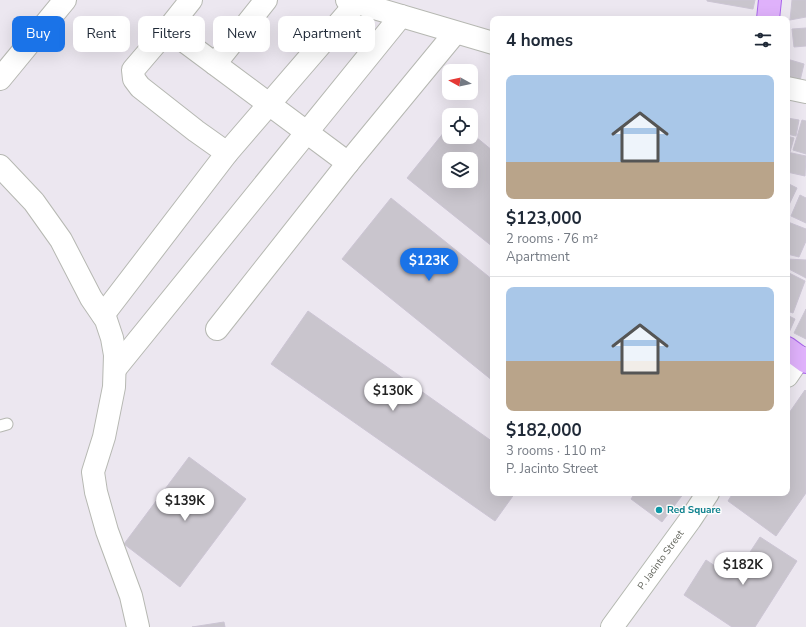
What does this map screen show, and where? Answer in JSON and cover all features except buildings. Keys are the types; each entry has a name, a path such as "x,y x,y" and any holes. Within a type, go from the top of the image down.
{"main road":[{"path":"768,16 770,0"}],"street":[{"path":"0,79 65,0"},
{"path":"178,16 191,0"},
{"path":"215,64 266,0"},
{"path":"103,315 227,153 354,1 455,33 490,42"},
{"path":"114,369 401,16"},
{"path":"217,329 348,163 455,33"},
{"path":"148,52 133,70 134,79 140,87 227,153"},
{"path":"199,52 348,163"},
{"path":"790,89 806,92"},
{"path":"0,166 34,202 61,240 91,298 103,315 112,338 115,355 114,387 108,422 93,472 96,492 105,525 131,596 138,627"},
{"path":"790,371 798,356"},
{"name":"P. Jacinto Street","path":"612,627 706,496"}],"place":[{"name":"Red Square","path":"659,510"}]}
